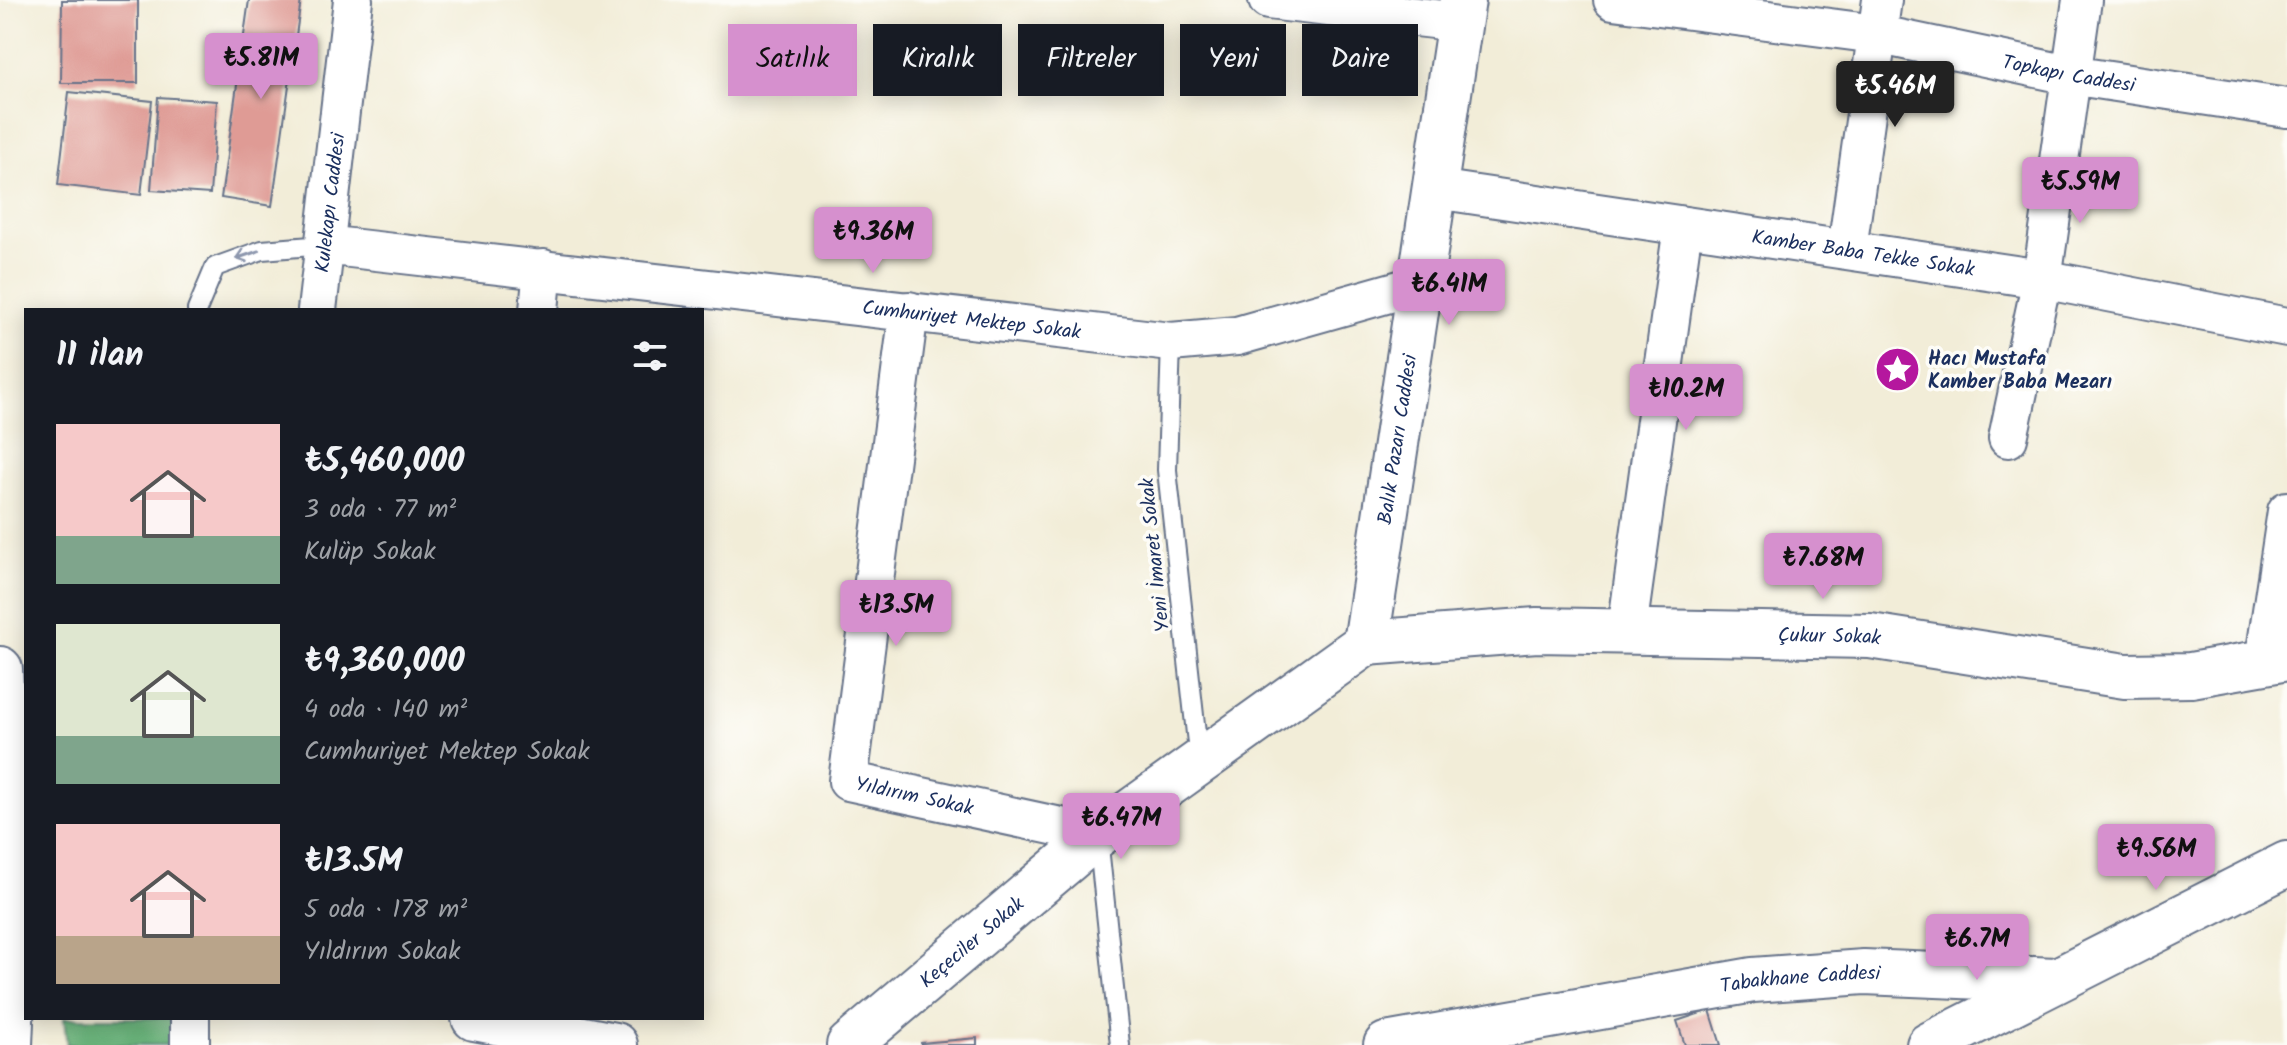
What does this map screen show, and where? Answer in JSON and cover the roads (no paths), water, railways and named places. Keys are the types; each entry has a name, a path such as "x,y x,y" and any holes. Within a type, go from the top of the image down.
{"street":[{"name":"Kulekapı Caddesi","path":"317,308 353,0"},
{"path":"1268,0 1462,11"},
{"name":"Topkapı Caddesi","path":"1613,0 1879,17 2070,75 2287,108"},
{"path":"2008,438 2042,279 2082,0"},
{"name":"Balık Pazarı Caddesi","path":"1366,643 1462,11"},
{"path":"1847,249 1879,17"},
{"name":"Kamber Baba Tekke Sokak","path":"1436,189 2042,279 2287,327"},
{"path":"1627,630 1683,226"},
{"name":"Cumhuriyet Mektep Sokak","path":"324,245 1171,342 1237,336 1421,284"},
{"path":"539,308 543,269"},
{"name":"Yıldırım Sokak","path":"909,311 848,781 1098,835"},
{"path":"2276,661 2287,511"},
{"name":"Çukur Sokak","path":"1366,643 1537,630 1627,630 1870,636 2125,676 2191,675 2276,661"},
{"name":"Keçeciler Sokak","path":"849,1045 1098,835 1366,643"},
{"path":"0,669 10,952 10,1045"},
{"name":"Tabakhane Caddesi","path":"1386,1045 1753,980 1864,972 2056,980 2287,864"},
{"path":"1929,1045 2056,980"},
{"path":"190,1020 190,1045"},
{"path":"484,1020 615,1045"}],"lane":[{"path":"198,308 215,267 262,250 324,245"},
{"name":"Yeni İmaret Sokak","path":"1171,342 1167,470 1200,762"},
{"path":"1098,835 1120,1045"}],"place":[{"name":"Hacı Mustafa Kamber Baba Mezarı","path":"1897,369"}]}
